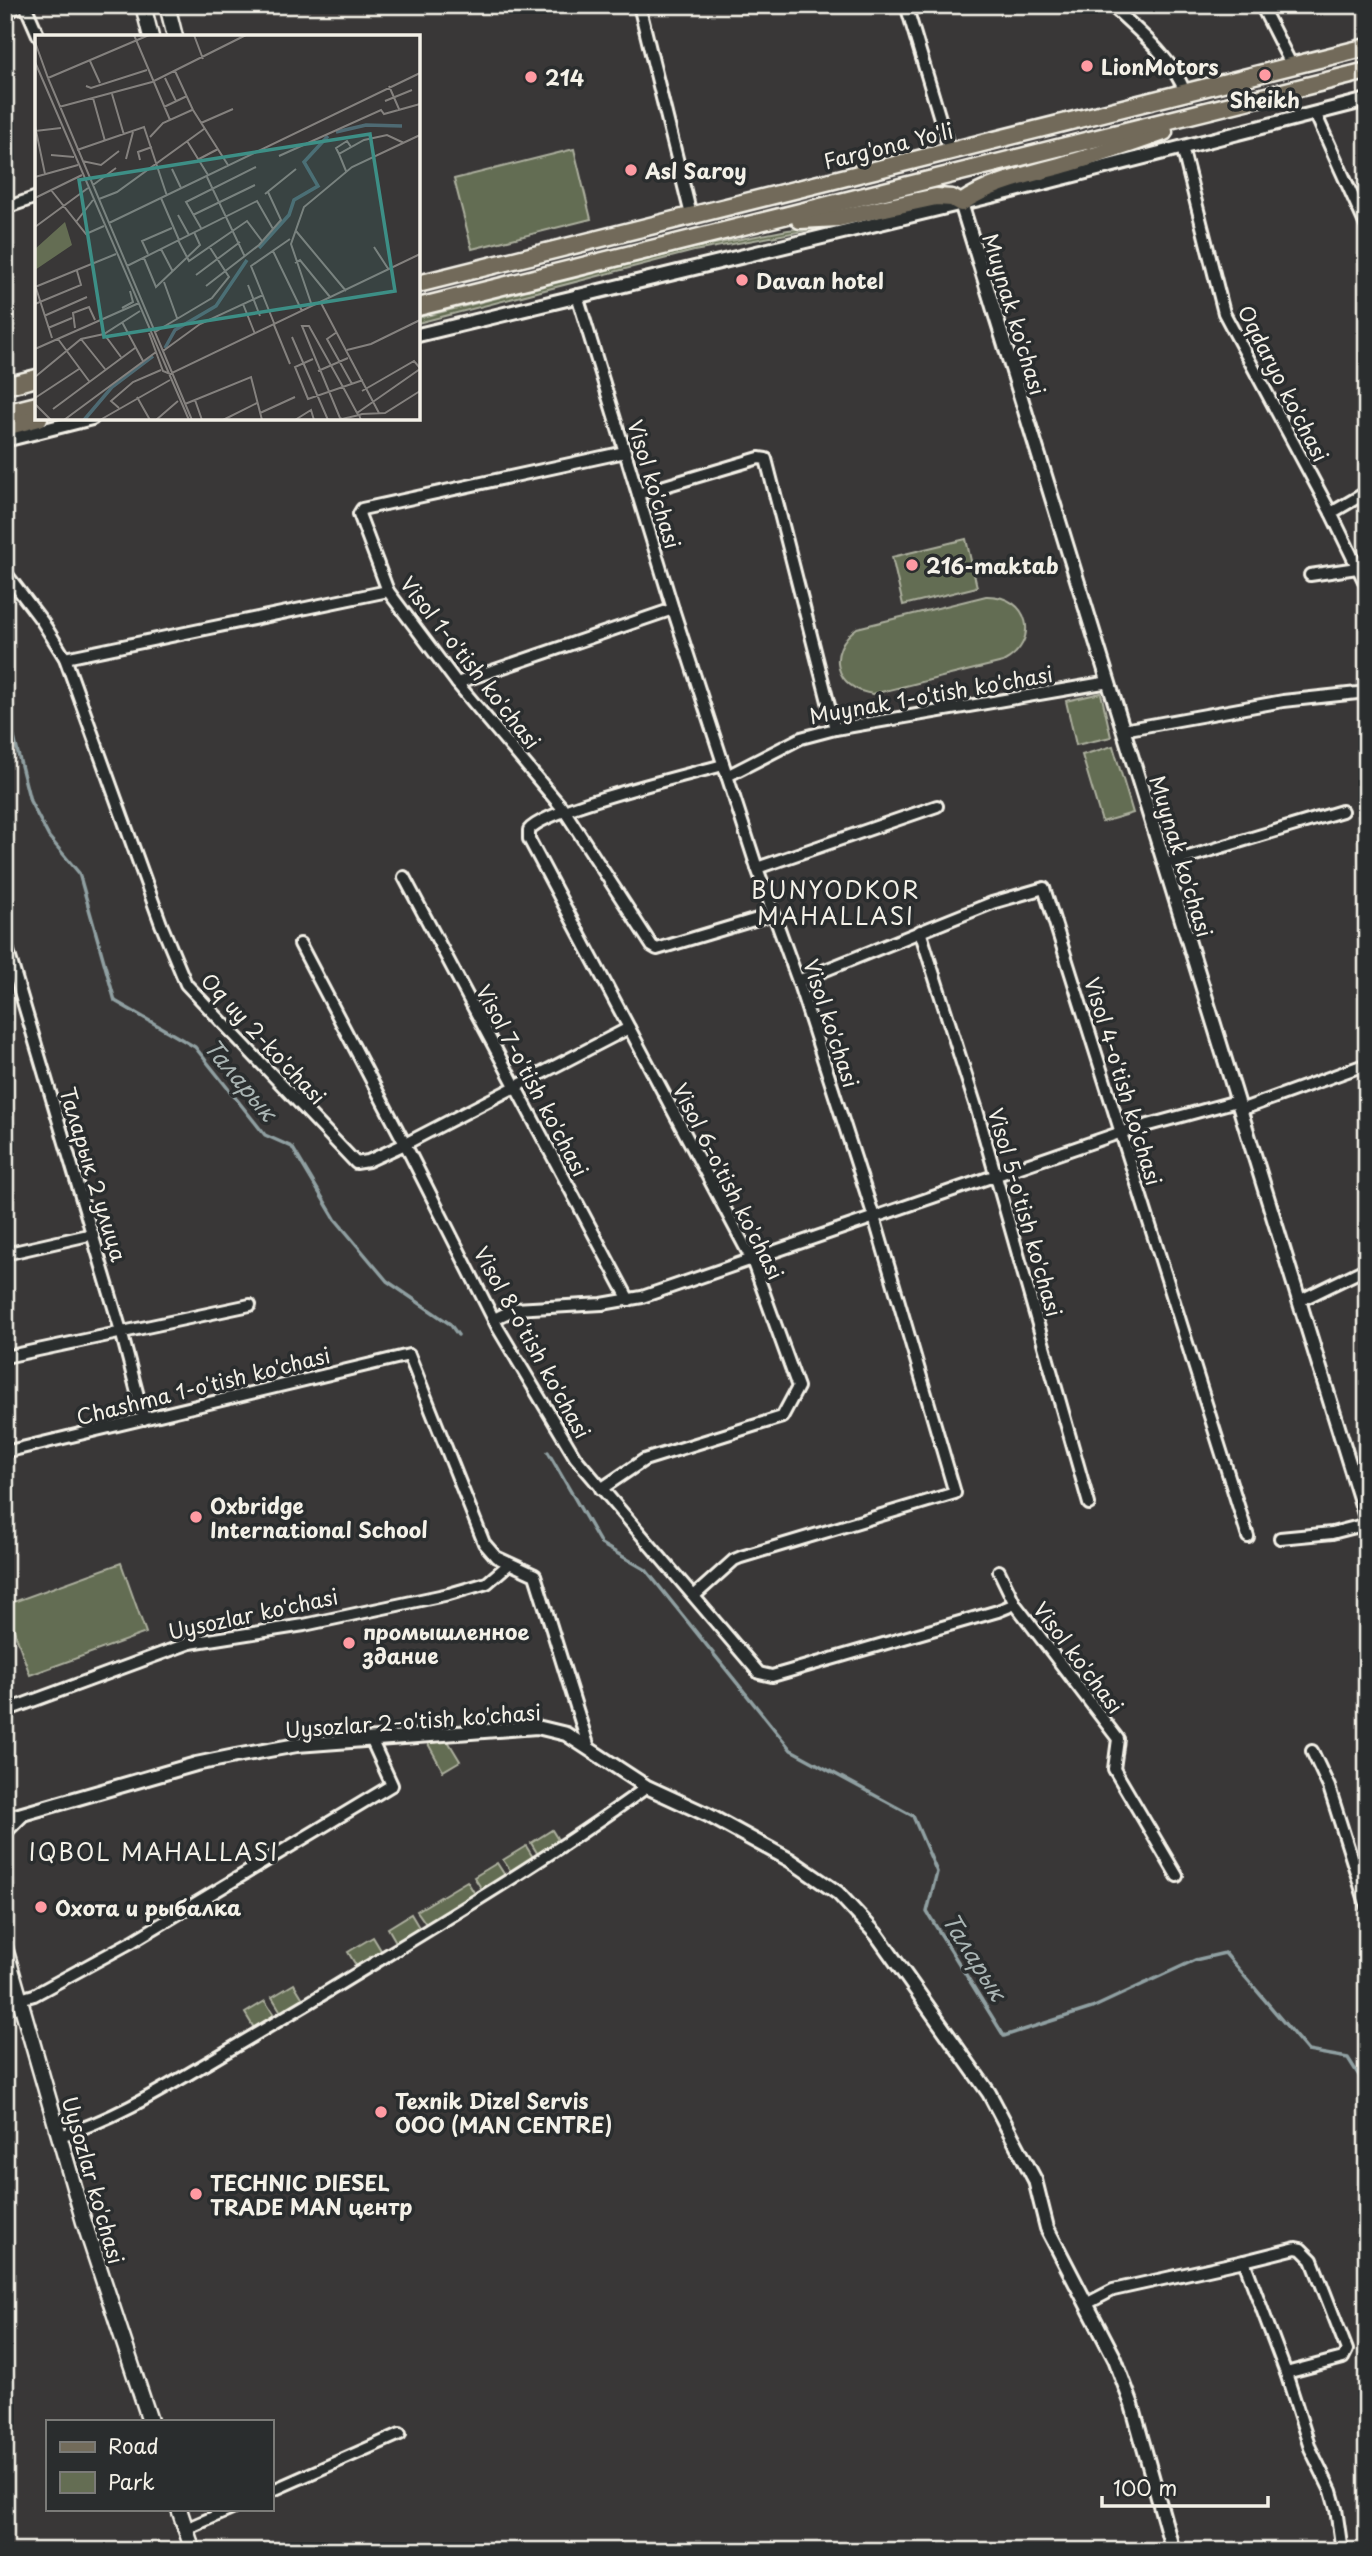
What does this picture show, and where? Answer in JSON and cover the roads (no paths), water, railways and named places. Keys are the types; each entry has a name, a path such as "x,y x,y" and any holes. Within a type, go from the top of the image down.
{"main road":[{"path":"143,5 150,35"},
{"path":"167,5 174,35"},
{"name":"Farg'ona Yo'li","path":"420,284 1367,47"},
{"path":"420,307 1367,71"},
{"path":"770,221 839,218 936,197 952,198 961,203 1007,181 1110,152 1238,105"},
{"path":"5,386 35,378"},
{"path":"5,413 35,406"},
{"path":"5,427 35,419"},
{"name":"Uysozlar ko'chasi","path":"5,1948 102,2279 150,2420"},
{"path":"179,2510 193,2551"}],"street":[{"path":"5,14 24,5 38,35"},
{"path":"639,5 691,215"},
{"path":"906,5 950,152"},
{"path":"1111,5 1167,59 1179,76 1185,92"},
{"path":"1261,5 1292,65"},
{"path":"420,334 961,203 1367,100"},
{"path":"1315,113 1367,228"},
{"name":"Oqdaryo ko'chasi","path":"1182,147 1224,313 1331,513 1367,587"},
{"path":"5,208 35,198"},
{"name":"Muynak ko'chasi","path":"961,203 1367,1522"},
{"name":"Visol ko'chasi","path":"577,295 725,770 798,981 874,1217 956,1493 741,1557 734,1560 694,1596"},
{"path":"5,440 84,420"},
{"name":"Visol 1-o'tish ko'chasi","path":"625,452 362,509 359,514 388,590 457,683 564,810 654,948 774,914"},
{"path":"638,494 760,458 766,459 835,729"},
{"path":"1331,513 1367,492"},
{"path":"1310,575 1357,568"},
{"name":"Oq uy 2-ko'chasi","path":"5,572 42,621 65,658 161,925 186,984 356,1163 368,1161 405,1144 629,1028"},
{"path":"65,658 388,590"},
{"path":"457,683 673,608"},
{"name":"Muynak 1-o'tish ko'chasi","path":"529,830 535,823 564,810 725,770 801,738 835,729 1109,682"},
{"path":"1123,730 1283,701 1367,692"},
{"path":"757,868 937,806"},
{"path":"1165,864 1342,811"},
{"name":"Visol 6-o'tish ko'chasi","path":"529,830 529,839 752,1260 798,1387 786,1414 770,1422 644,1460 601,1489"},
{"name":"Visol 7-o'tish ko'chasi","path":"404,877 629,1300"},
{"name":"Visol 4-o'tish ko'chasi","path":"798,981 992,903 1044,888 1248,1537"},
{"name":"Visol 5-o'tish ko'chasi","path":"920,931 934,969 995,1174 1089,1504"},
{"name":"Таларык 2 улица","path":"5,941 93,1234 144,1419"},
{"name":"Visol 8-o'tish ko'chasi","path":"300,944 494,1319 575,1457 759,1673 772,1676 1015,1604"},
{"path":"494,1319 515,1309 629,1300 1119,1133 1238,1105 1367,1064"},
{"path":"5,1254 93,1234"},
{"path":"1299,1301 1367,1268"},
{"path":"5,1357 250,1305"},
{"name":"Chashma 1-o'tish ko'chasi","path":"5,1452 410,1354 484,1543 496,1557 509,1564"},
{"path":"1280,1538 1332,1533 1367,1522"},
{"path":"509,1564 524,1568 535,1575 589,1748"},
{"name":"Uysozlar ko'chasi","path":"5,1711 190,1643 304,1625 449,1594 487,1583 509,1564"},
{"name":"Visol ko'chasi","path":"999,1571 1015,1604 1118,1739 1114,1769 1177,1876"},
{"name":"Uysozlar 2-o'tish ko'chasi","path":"5,1819 222,1759 297,1745 537,1727 556,1729 566,1734 647,1787 719,1821 790,1860 838,1893 865,1920 989,2093 1035,2180 1047,2228 1115,2359 1132,2405 1173,2551"},
{"path":"20,1999 34,1995 133,1941 392,1785 371,1739"},
{"path":"1312,1751 1329,1787 1367,1908"},
{"path":"60,2136 86,2128 146,2099 282,2019 550,1854 647,1787"},
{"path":"5,1832 23,1814"},
{"path":"1088,2303 1113,2290 1301,2249 1312,2260 1348,2350 1343,2358 1286,2373"},
{"path":"1244,2261 1286,2373 1310,2448 1331,2491 1342,2551"},
{"path":"273,2490 400,2434"},
{"path":"186,2529 230,2510"}],"waterway":[{"name":"Таларык","path":"5,702 30,801 49,837 79,873 115,1001 195,1047 265,1135 292,1147 335,1219 387,1281 450,1324 458,1335"},
{"name":"Таларык","path":"548,1452 601,1544 646,1570 791,1750 913,1816 937,1872 927,1912 1004,2036 1092,2008 1195,1960 1225,1953 1308,2051 1348,2058 1367,2088"}],"place":[{"name":"LionMotors","path":"1087,66"},
{"name":"Sheikh","path":"1265,75"},
{"name":"214","path":"531,77"},
{"name":"Asl Saroy","path":"631,170"},
{"name":"Davan hotel","path":"742,280"},
{"name":"216-maktab","path":"912,565"},
{"name":"Oxbridge International School","path":"196,1517"},
{"name":"промышленное здание","path":"349,1643"},
{"name":"Охота и рыбалка","path":"41,1907"},
{"name":"Texnik Dizel Servis OOO (MAN CENTRE)","path":"381,2112"},
{"name":"TECHNIC DIESEL TRADE MAN центр","path":"196,2194"}],"district":[{"name":"BUNYODKOR MAHALLASI","path":"836,902"},
{"name":"IQBOL MAHALLASI","path":"154,1851"}]}
